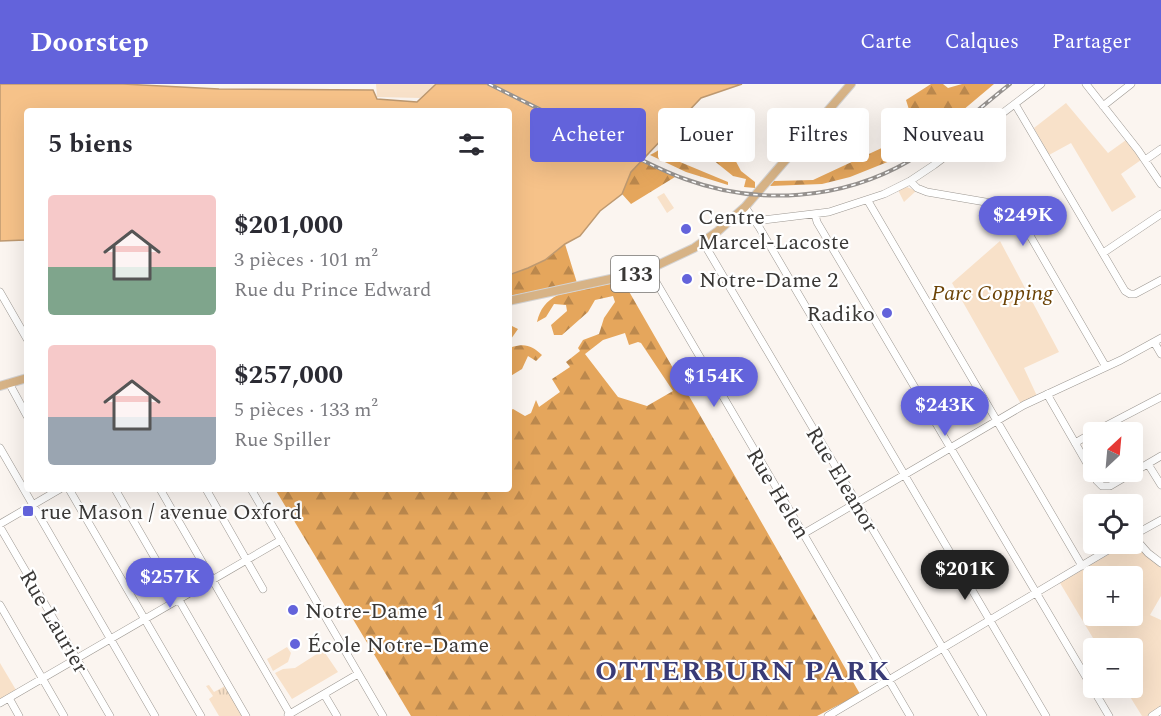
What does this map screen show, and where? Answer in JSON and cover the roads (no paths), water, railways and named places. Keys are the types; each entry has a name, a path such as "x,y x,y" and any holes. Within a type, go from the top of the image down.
{"main road":[{"name":"133","path":"512,300 649,270 683,255 703,242 745,207 851,84"},
{"path":"4,384 24,379"}],"street":[{"path":"755,221 835,210 868,201 910,181 1041,84"},
{"path":"1086,84 1161,184"},
{"path":"1103,106 1131,84"},
{"path":"1015,104 1124,289 1129,294 1136,293 1161,280"},
{"path":"1145,160 1161,149"},
{"path":"910,181 914,186 927,192 1002,205 1017,213 1106,367"},
{"path":"868,201 1082,566"},
{"path":"745,207 906,474 1046,716"},
{"path":"815,214 817,222 1109,716"},
{"path":"1102,253 1161,214"},
{"name":"Rue Eleanor","path":"703,242 983,716"},
{"name":"Rue Helen","path":"649,270 910,716"},
{"path":"0,292 24,334"},
{"path":"803,534 996,420 1047,394 1157,340 1161,354"},
{"path":"4,384 24,412"},
{"path":"1047,394 1102,486 1110,486 1161,456"},
{"path":"1113,422 1161,397"},
{"path":"1075,443 1083,438"},
{"path":"0,448 24,489"},
{"path":"1148,464 1161,485"},
{"path":"25,492 155,716"},
{"path":"0,525 55,492"},
{"path":"71,492 201,716"},
{"path":"117,492 246,716"},
{"path":"162,492 289,715 358,674"},
{"path":"208,492 263,589"},
{"path":"253,492 383,716"},
{"path":"1143,530 1161,520"},
{"name":"Rue Laurier","path":"0,525 110,716"},
{"path":"0,703 280,540"},
{"path":"1143,548 1161,563"},
{"path":"828,716 1102,554"},
{"path":"0,605 64,716"},
{"path":"324,694 337,716"},
{"path":"9,698 19,716"},
{"path":"1152,716 1161,710"}],"railway":[{"path":"489,84 685,179 713,188 770,195 799,195 828,191 883,174 935,144 1010,84"}],"place":[{"name":"Centre Marcel-Lacoste","path":"686,229"},
{"name":"Notre-Dame 2","path":"687,279"},
{"name":"Radiko","path":"887,313"},
{"name":"rue Mason / avenue Oxford","path":"28,511"},
{"name":"Notre-Dame 1","path":"293,610"},
{"name":"École Notre-Dame","path":"295,644"}],"district":[{"name":"OTTERBURN PARK","path":"743,670"}],"park label":[{"name":"Parc Copping","path":"992,292"}]}
